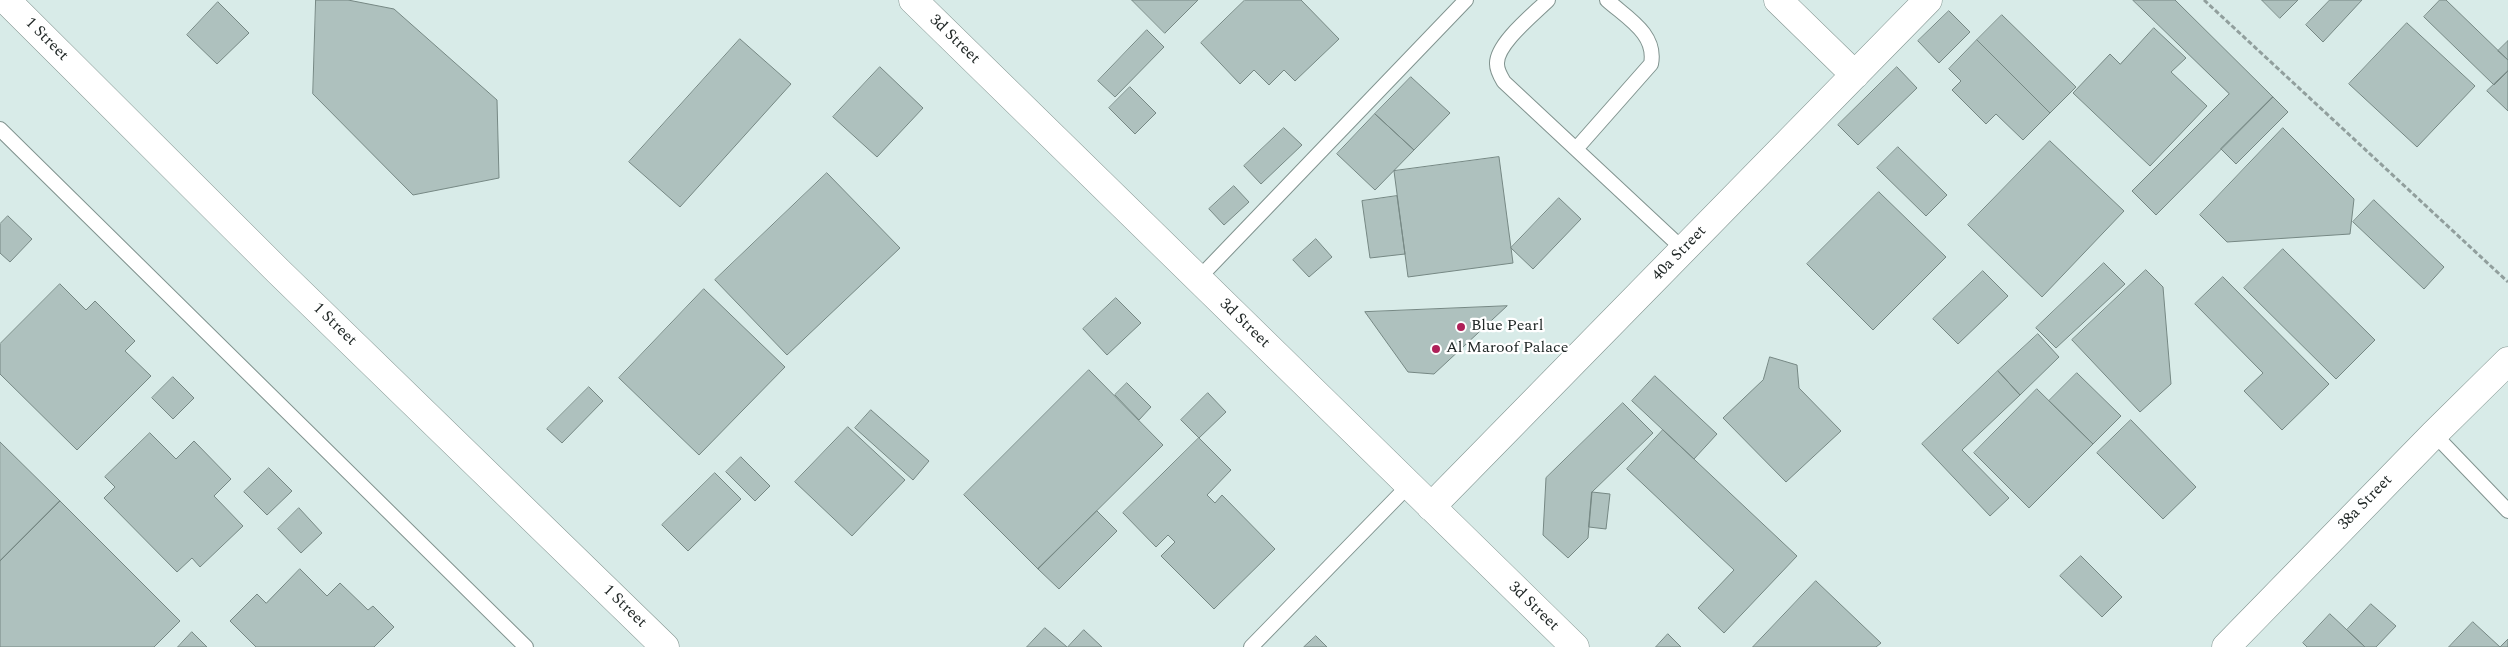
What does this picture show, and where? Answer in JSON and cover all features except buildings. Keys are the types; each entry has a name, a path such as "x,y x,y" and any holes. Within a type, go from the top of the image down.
{"street":[{"name":"1 Street","path":"6,0 278,271 665,647"},
{"name":"3d Street","path":"913,0 1575,647"},
{"path":"1778,0 1855,75"},
{"name":"40a Street","path":"1431,508 1928,0"},
{"name":"38a Street","path":"2226,647 2508,361"}],"lane":[{"path":"1198,279 1466,0"},
{"path":"1548,0 1505,44 1499,53 1497,64 1504,82 1684,250"},
{"path":"1576,149 1651,64 1653,53 1651,42 1607,0"},
{"path":"0,129 526,647"},
{"path":"2434,434 2508,511"},
{"path":"1251,647 1409,485"}],"path":[{"path":"2204,0 2508,282"}],"place":[{"name":"Blue Pearl","path":"1461,327"},
{"name":"Al Maroof Palace","path":"1436,349"}]}
